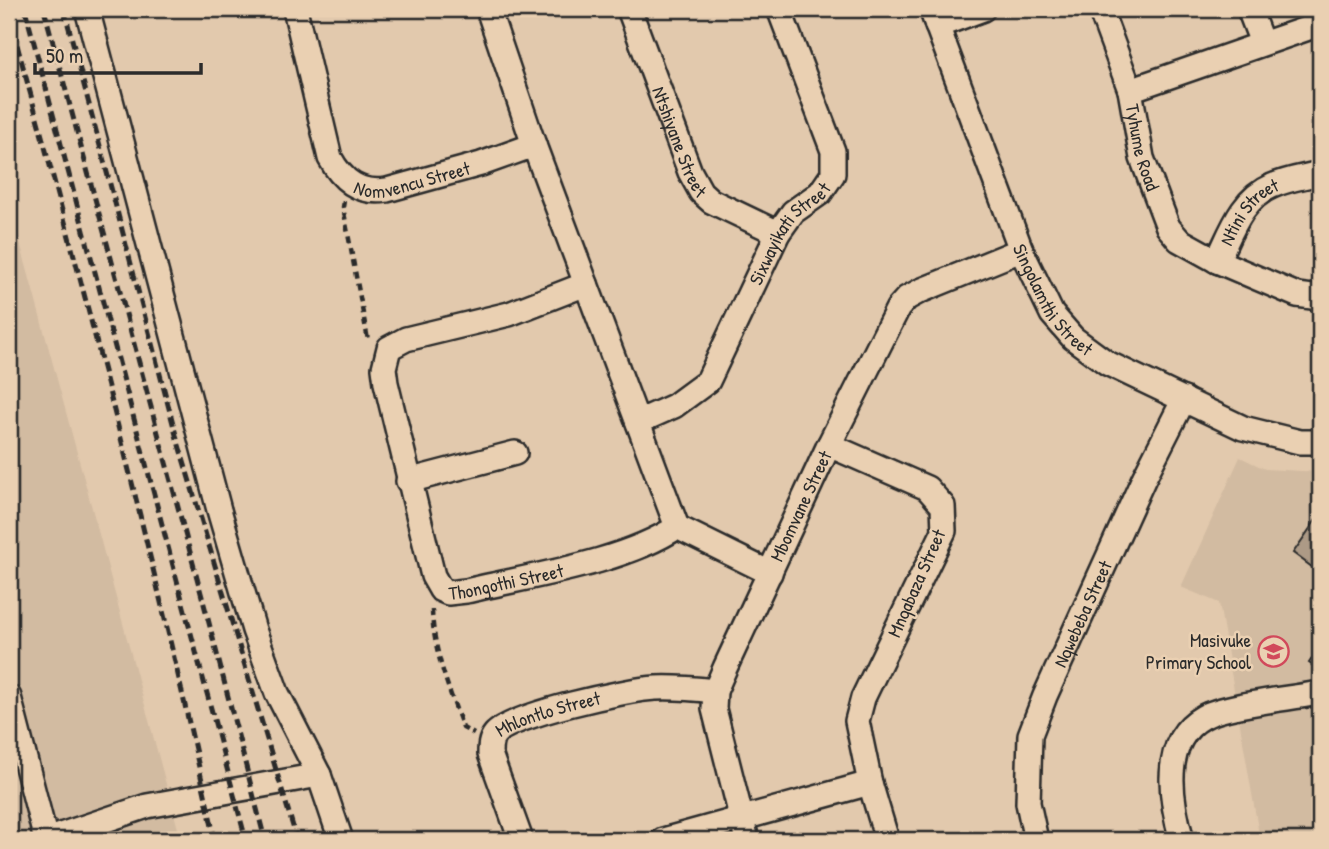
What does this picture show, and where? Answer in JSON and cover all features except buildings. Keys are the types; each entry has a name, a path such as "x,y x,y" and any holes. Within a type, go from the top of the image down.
{"street":[{"path":"87,9 219,510 254,630 277,693 319,775 341,840"},
{"name":"Nomvencu Street","path":"295,9 330,158 337,171 350,184 373,192 387,190 481,164 534,145"},
{"path":"488,9 534,145 677,527 770,573"},
{"name":"Ntshiyane Street","path":"629,9 690,172 701,192 724,208 778,233"},
{"name":"Sixwayikati Street","path":"638,422 674,407 708,381 778,233 793,212 820,193 834,174 832,151 779,9"},
{"path":"934,18 983,9"},
{"name":"Tyhume Road","path":"1100,9 1130,90 1142,158 1168,227 1179,240 1217,261"},
{"path":"1249,9 1262,43"},
{"name":"Singolamthi Street","path":"934,18 1021,250 1052,314 1073,338 1107,363 1243,428 1300,442 1320,442"},
{"path":"1130,90 1320,24"},
{"name":"Ntini Street","path":"1320,173 1273,185 1252,199 1240,215 1217,261 1297,295 1320,298"},
{"name":"Mbomvane Street","path":"744,829 716,724 715,691 829,445 890,320 907,298 1021,250"},
{"path":"385,357 389,348 406,339 509,314 586,284"},
{"name":"Thongothi Street","path":"385,357 386,383 408,481 433,576 441,590 448,593 466,591 594,561 649,542 677,527"},
{"name":"Nqwebeba Street","path":"1036,840 1028,803 1030,735 1045,696 1144,478 1184,399"},
{"name":"Mnqabaza Street","path":"829,445 928,488 943,506 944,531 863,698 857,721 870,783 887,840"},
{"path":"408,481 515,453"},
{"name":"Mhlontlo Street","path":"521,840 493,765 490,744 493,736 512,723 623,692 654,688 715,691"},
{"path":"1182,840 1173,802 1173,761 1191,726 1203,717 1237,708 1313,694"},
{"path":"9,697 46,840 147,806 319,775"},
{"path":"663,840 744,829 870,783"}],"path":[{"path":"350,184 343,207 369,341 385,357"},
{"path":"441,590 431,611 450,693 463,727 475,735 493,736"}],"shaded area":[{"path":"9,202 89,497 181,840 9,840"},
{"name":"Masivuke Primary School","path":"1240,457 1265,469 1320,472 1320,840 1260,840 1219,603 1181,587"}],"railway":[{"path":"25,9 246,840"},
{"path":"44,9 265,840"},
{"path":"64,9 176,435 297,840"},
{"path":"9,16 118,426 215,840"}],"place":[{"name":"Masivuke Primary School","path":"1274,651"}]}
